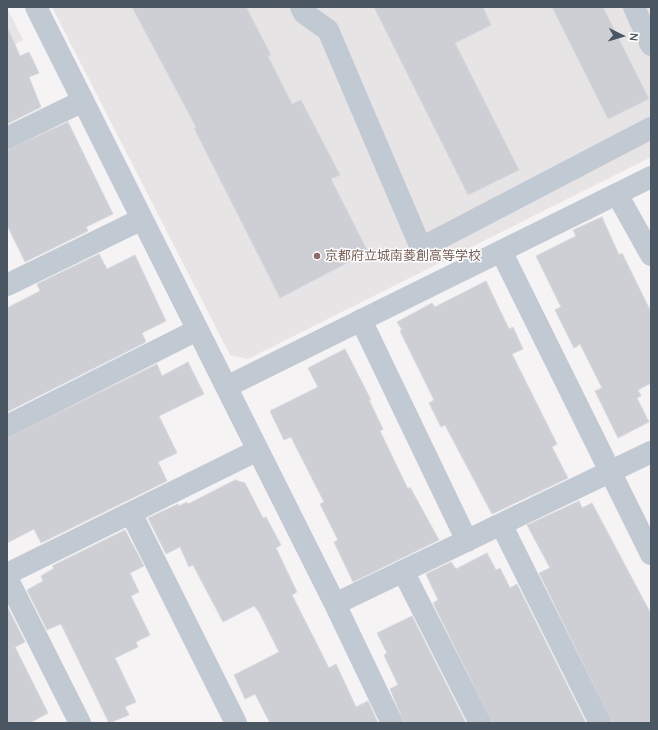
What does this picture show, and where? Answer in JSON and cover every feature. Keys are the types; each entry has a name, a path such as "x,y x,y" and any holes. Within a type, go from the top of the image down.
{"street":[{"path":"36,7 335,604 392,723"},
{"path":"301,7 304,13 328,30 421,248 651,128"},
{"path":"634,7 651,45"},
{"path":"7,138 83,101"},
{"path":"226,387 651,177"},
{"path":"617,194 651,255"},
{"path":"7,285 142,219"},
{"path":"501,251 651,554"},
{"path":"361,320 467,541"},
{"path":"7,426 197,330"},
{"path":"7,574 258,450"},
{"path":"335,604 651,452"},
{"path":"131,513 236,723"},
{"path":"502,524 600,723"},
{"path":"403,571 480,723"},
{"path":"7,578 80,723"}],"shaded area":[{"name":"京都府立城南菱創高等学校","path":"52,7 651,7 651,157 248,359 230,355"},
{"path":"7,8 23,40 7,48"}],"building":[{"path":"132,7 246,7 271,55 268,56 292,104 301,100 340,175 331,179 368,252 280,298 194,128 196,127"},
{"path":"374,7 483,7 491,25 455,43 519,170 468,195"},
{"path":"552,7 603,7 649,99 608,119"},
{"path":"7,26 20,56 29,52 39,73 29,77 41,107 7,124"},
{"path":"68,122 113,214 86,227 88,231 25,262 7,225 7,150"},
{"path":"602,217 619,255 622,253 651,312 651,383 638,390 641,396 637,398 649,422 618,438 595,391 602,388 580,344 574,348 555,310 561,307 536,256 576,236 573,230"},
{"path":"99,254 107,269 135,255 166,321 142,333 146,342 7,412 7,308 40,291 37,284"},
{"path":"486,281 509,329 513,327 523,349 512,354 557,444 552,447 568,478 492,514 445,425 441,427 429,403 434,400 397,322 432,303 435,307"},
{"path":"345,349 371,400 369,400 383,429 380,431 408,489 410,487 439,540 353,582 334,542 338,540 320,504 324,502 291,437 284,440 270,411 318,387 308,368"},
{"path":"188,362 204,394 159,416 177,453 158,462 167,481 41,543 34,529 7,543 7,438 157,364 162,376"},
{"path":"235,480 245,483 263,518 266,517 281,545 276,548 297,592 292,595 329,668 336,664 356,707 368,701 378,723 270,723 255,694 245,699 234,675 279,652 259,612 254,606 223,622 193,565 189,567 180,547 166,554 148,518 178,504 179,506 187,502 188,504"},
{"path":"579,501 582,508 592,503 651,614 651,723 612,723 539,573 550,568 527,525"},
{"path":"125,530 144,566 130,573 139,592 131,596 150,635 136,642 138,647 115,658 136,702 125,707 129,715 109,723 61,624 47,630 27,590 43,581 41,576 54,568 52,566"},
{"path":"487,553 496,570 500,568 510,588 517,584 586,723 492,723 433,603 438,600 426,574 451,562 456,569"},
{"path":"7,606 25,642 15,647 48,713 30,723 7,723"},
{"path":"412,616 466,723 404,723 390,689 398,685 384,655 387,653 377,633"}],"place":[{"name":"京都府立城南菱創高等学校","path":"317,256"}]}
